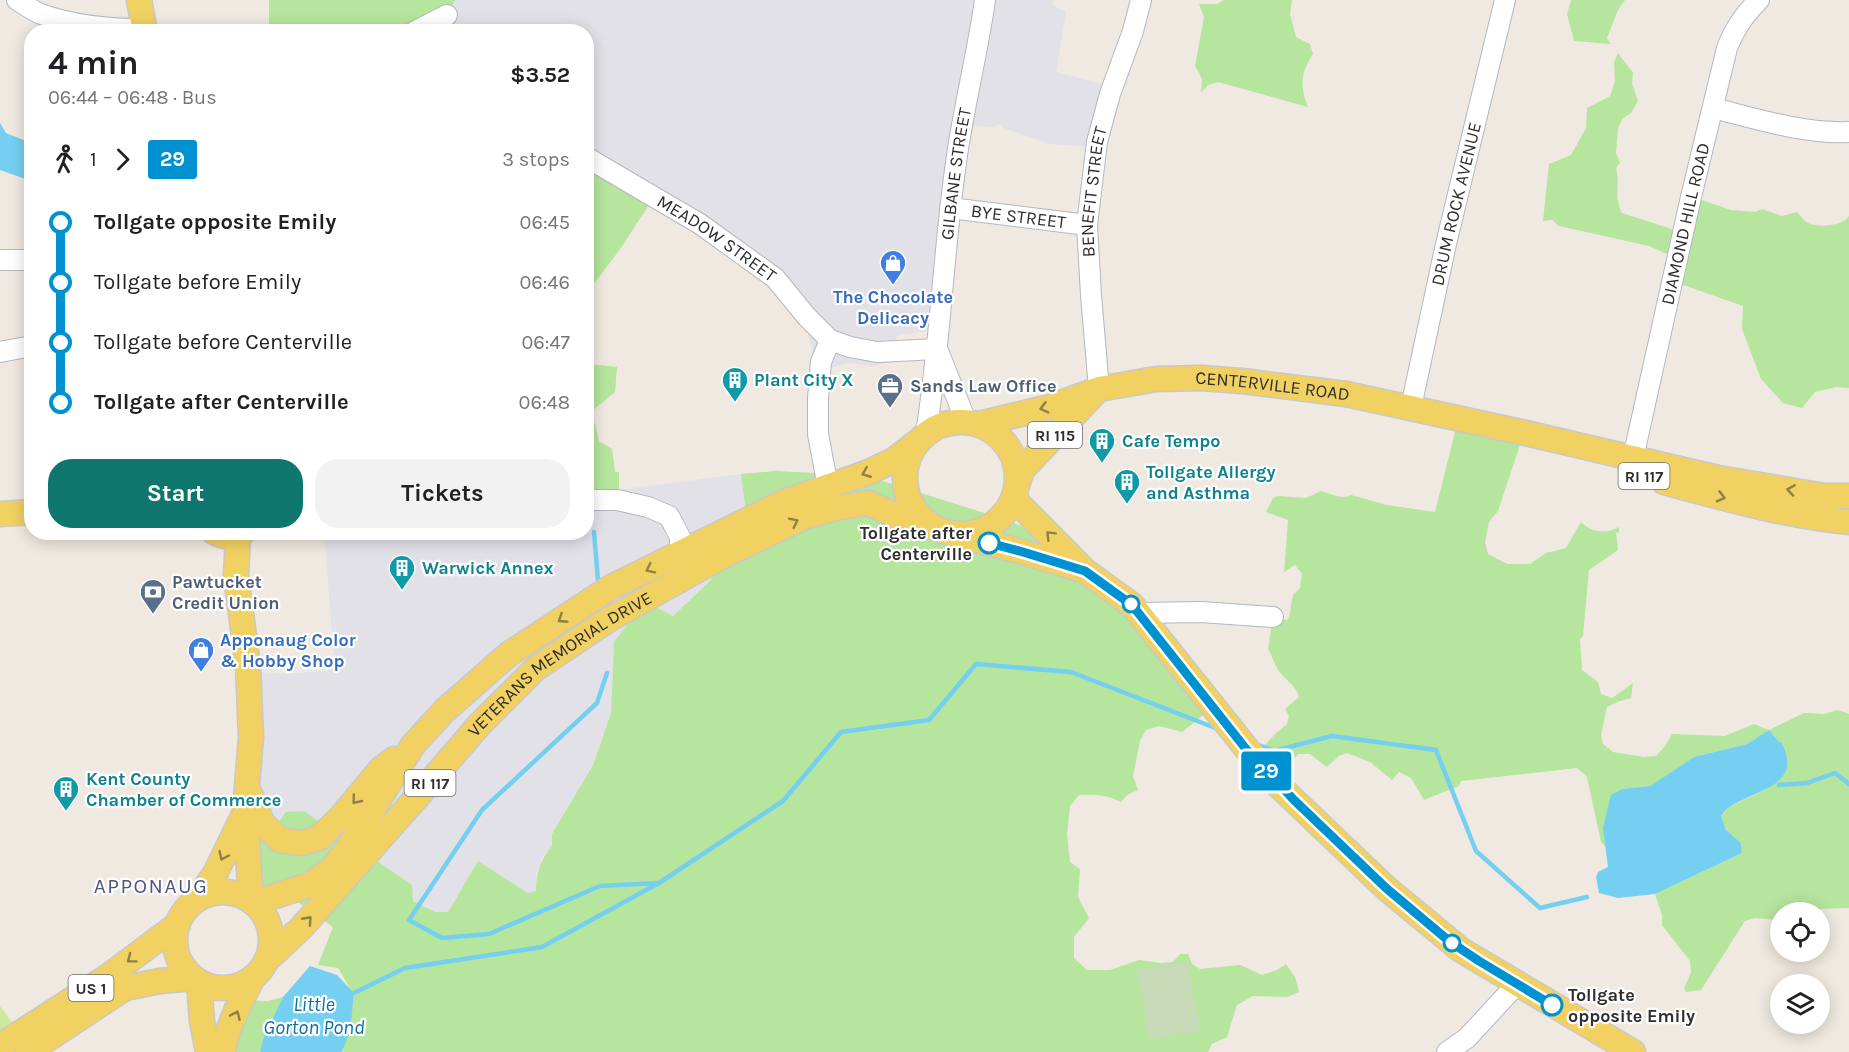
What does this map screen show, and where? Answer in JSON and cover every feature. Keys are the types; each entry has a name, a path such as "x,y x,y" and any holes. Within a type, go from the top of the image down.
{"main road":[{"path":"139,0 144,24"},
{"name":"CENTERVILLE ROAD","path":"972,423 1050,407 1099,389 1156,379 1201,378 1310,388 1411,407 1631,465 1722,498 1790,513 1849,522"},
{"name":"RI 115","path":"1016,492 1022,470 1099,389"},
{"path":"951,422 972,423 996,433 1010,448 1017,466 1016,492 1004,515 989,527 971,534 942,530 918,515 908,498 904,479 907,460 921,438 938,426 951,422"},
{"name":"VETERANS MEMORIAL DRIVE","path":"253,902 309,885 332,869 351,844 413,745 444,711 509,654 611,587 784,502 869,472 894,460 921,438"},
{"name":"CENTERVILLE ROAD","path":"1631,465 1825,496 1849,496"},
{"path":"1016,492 1085,571 1132,605 1246,749 1294,800 1386,888 1449,941 1633,1052"},
{"name":"VETERANS MEMORIAL DRIVE","path":"259,970 302,927 479,725 535,669 608,620 722,557 804,517 836,508 868,503 898,516 942,530 1085,571"},
{"path":"0,514 24,512"},
{"name":"US 1","path":"28,1052 125,988 160,981 197,980 212,987 226,988 240,985 259,970 271,946 270,930 265,915 253,902 246,800 251,737 248,667 230,540"},
{"path":"246,800 263,824 280,840 302,843 319,838 341,817 381,769 413,745"},
{"name":"US 1","path":"0,1046 110,975 178,924 185,910 197,899 215,874 246,800"},
{"path":"197,899 215,892 234,893 253,902"},
{"path":"178,924 175,944 181,963 197,980 208,1052"},
{"path":"223,1052 231,1025 259,970"}],"street":[{"path":"17,0 39,14 78,24"},
{"name":"GILBANE STREET","path":"921,438 937,348 955,168 986,0"},
{"name":"BENEFIT STREET","path":"1099,389 1087,225 1097,142 1141,0"},
{"name":"DRUM ROCK AVENUE","path":"1411,407 1446,244 1505,0"},
{"name":"DIAMOND HILL ROAD","path":"1631,465 1727,48 1743,16 1759,0"},
{"path":"430,24 447,15"},
{"path":"1713,108 1809,129 1849,132"},
{"name":"MEADOW STREET","path":"594,162 700,224 775,278 807,317 830,340 850,347 877,352 937,348"},
{"name":"BYE STREET","path":"950,208 1087,225"},
{"path":"0,260 24,260"},
{"path":"828,487 818,434 818,407 821,362 830,340"},
{"path":"0,352 24,348"},
{"name":"GILBANE STREET","path":"937,348 972,423"},
{"path":"594,500 617,500 648,507 669,516 680,537 680,555"},
{"path":"1137,613 1202,612 1273,617"},
{"path":"1447,1052 1467,1038 1517,984"}],"shaded area":[{"path":"455,0 1053,0 1052,5 1066,11 1056,72 1110,86 1096,147 1050,144 1003,128 999,124 993,127 964,125 938,330 898,335 893,346 900,357 894,361 872,366 849,363 817,372 803,312 793,299 594,158 594,24 434,24 446,16"},
{"path":"741,474 745,505 740,537 709,582 673,616 652,604 614,642 611,713 593,765 552,834 553,846 543,856 536,875 537,891 528,893 478,861 448,912 435,913 278,823 252,793 250,671 284,674 335,670 325,540 594,540 594,493"}],"green space":[{"path":"269,0 455,0 446,16 433,24 269,24"},
{"path":"1224,0 1292,0 1290,14 1296,37 1310,44 1313,54 1306,67 1303,80 1308,107 1218,82 1208,85 1201,93 1202,79 1195,66 1204,17 1199,4 1217,4"},
{"path":"1571,0 1625,0 1618,10 1607,38 1611,44 1574,41 1567,14"},
{"path":"1618,53 1633,73 1632,83 1638,101 1631,113 1622,119 1618,129 1616,153 1620,163 1616,168 1617,195 1622,213 1681,232 1693,197 1731,210 1755,212 1762,209 1782,216 1797,212 1812,225 1836,224 1849,216 1849,388 1836,387 1815,392 1802,408 1783,403 1761,379 1742,329 1743,306 1672,281 1674,257 1649,246 1559,226 1552,220 1543,221 1549,164 1571,155 1586,128 1587,108 1610,96 1615,81 1614,62"},
{"path":"594,158 654,197 621,248 594,284"},
{"path":"594,364 617,367 615,392 594,409"},
{"path":"594,420 599,441 612,449 615,472 619,472 619,489 594,493"},
{"path":"1458,420 1521,442 1498,511 1489,522 1485,542 1488,554 1507,564 1530,564 1546,553 1566,548 1581,522 1599,531 1609,531 1619,527 1619,533 1616,532 1618,550 1589,570 1583,636 1580,639 1582,670 1598,682 1601,694 1612,698 1633,683 1631,698 1607,707 1601,735 1603,744 1613,752 1644,757 1656,756 1672,734 1725,736 1754,724 1769,730 1747,744 1694,757 1650,786 1622,789 1606,847 1601,842 1587,777 1577,768 1461,781 1459,786 1424,800 1411,778 1399,772 1392,780 1370,762 1347,753 1339,756 1327,767 1310,754 1298,754 1274,781 1254,757 1287,724 1289,716 1285,709 1299,697 1295,688 1279,670 1268,649 1273,617 1287,620 1293,595 1300,588 1302,574 1295,565 1284,572 1288,520 1266,512 1273,498 1278,496 1306,498 1321,491 1340,497 1351,495 1387,505 1435,512"},
{"path":"776,471 873,478 1010,521 1082,559 1212,708 1182,732 1159,726 1146,730 1140,741 1133,776 1138,790 1127,795 1121,802 1101,795 1079,795 1070,806 1067,834 1070,862 1080,869 1078,897 1089,918 1074,937 1074,958 1087,970 1110,970 1139,960 1173,962 1180,954 1188,954 1192,964 1200,969 1240,965 1262,975 1286,964 1295,977 1299,992 1287,997 1253,996 1237,1005 1227,1037 1212,1044 1208,1052 343,1052 354,995 338,968 318,965 333,927 295,900 271,887 246,880 246,839 278,823 286,812 304,811 412,885 413,901 435,912 448,912 478,861 528,893 536,891 540,867 544,856 552,846 552,834 593,765 611,713 614,642 641,606 651,604 673,616 709,582 740,537 745,505 741,474"},
{"path":"1838,710 1849,714 1849,908 1830,909 1830,902 1770,902 1770,919 1755,918 1745,921 1701,990 1686,992 1684,988 1691,973 1690,961 1662,925 1662,915 1655,894 1742,853 1741,843 1726,830 1721,816 1729,807 1767,789 1779,742 1769,730 1804,713 1824,714"},
{"path":"1188,962 1200,1031 1149,1039 1137,971"},
{"path":"291,995 269,1052 219,1052 224,1003 227,1000 268,1001"},
{"path":"0,1006 24,1039 0,1052"}],"water":[{"path":"0,123 6,133 24,140 24,179 0,170"},
{"path":"1769,730 1781,742 1787,756 1787,768 1782,777 1765,790 1730,807 1721,816 1726,830 1741,843 1742,853 1655,894 1618,898 1599,893 1596,877 1598,872 1608,867 1603,828 1611,795 1622,789 1650,786 1694,757 1747,744"},
{"name":"Little Gorton Pond","path":"310,966 337,975 354,993 350,1031 342,1052 260,1052 264,1037 283,997"}],"waterway":[{"path":"594,532 598,580"},
{"path":"354,993 405,968 542,947 659,883 783,801 841,732 929,720 976,664 1071,672 1218,729"},
{"path":"607,673 597,703 482,810 409,920 442,938 489,934 600,886 657,883"},
{"path":"1256,744 1274,751 1332,736 1436,750 1476,851 1540,908 1587,897"},
{"path":"1779,785 1807,783 1835,773 1849,784"}],"bus line":[{"name":"29","path":"989,543 1085,571 1132,605 1246,749 1279,786 1386,888 1461,950 1552,1005"}],"place":[{"name":"The Chocolate Delicacy","path":"893,286"},
{"name":"Plant City X","path":"735,403"},
{"name":"Sands Law Office","path":"890,409"},
{"name":"Cafe Tempo","path":"1102,464"},
{"name":"Tollgate Allergy and Asthma","path":"1127,505"},
{"name":"Tollgate after Centerville","path":"989,543"},
{"name":"Warwick Annex","path":"402,591"},
{"name":"Pawtucket Credit Union","path":"153,615"},
{"name":"Apponaug Color & Hobby Shop","path":"201,673"},
{"name":"Kent County Chamber of Commerce","path":"66,812"},
{"name":"Tollgate opposite Emily","path":"1552,1005"}],"district":[{"name":"APPONAUG","path":"151,886"}]}
